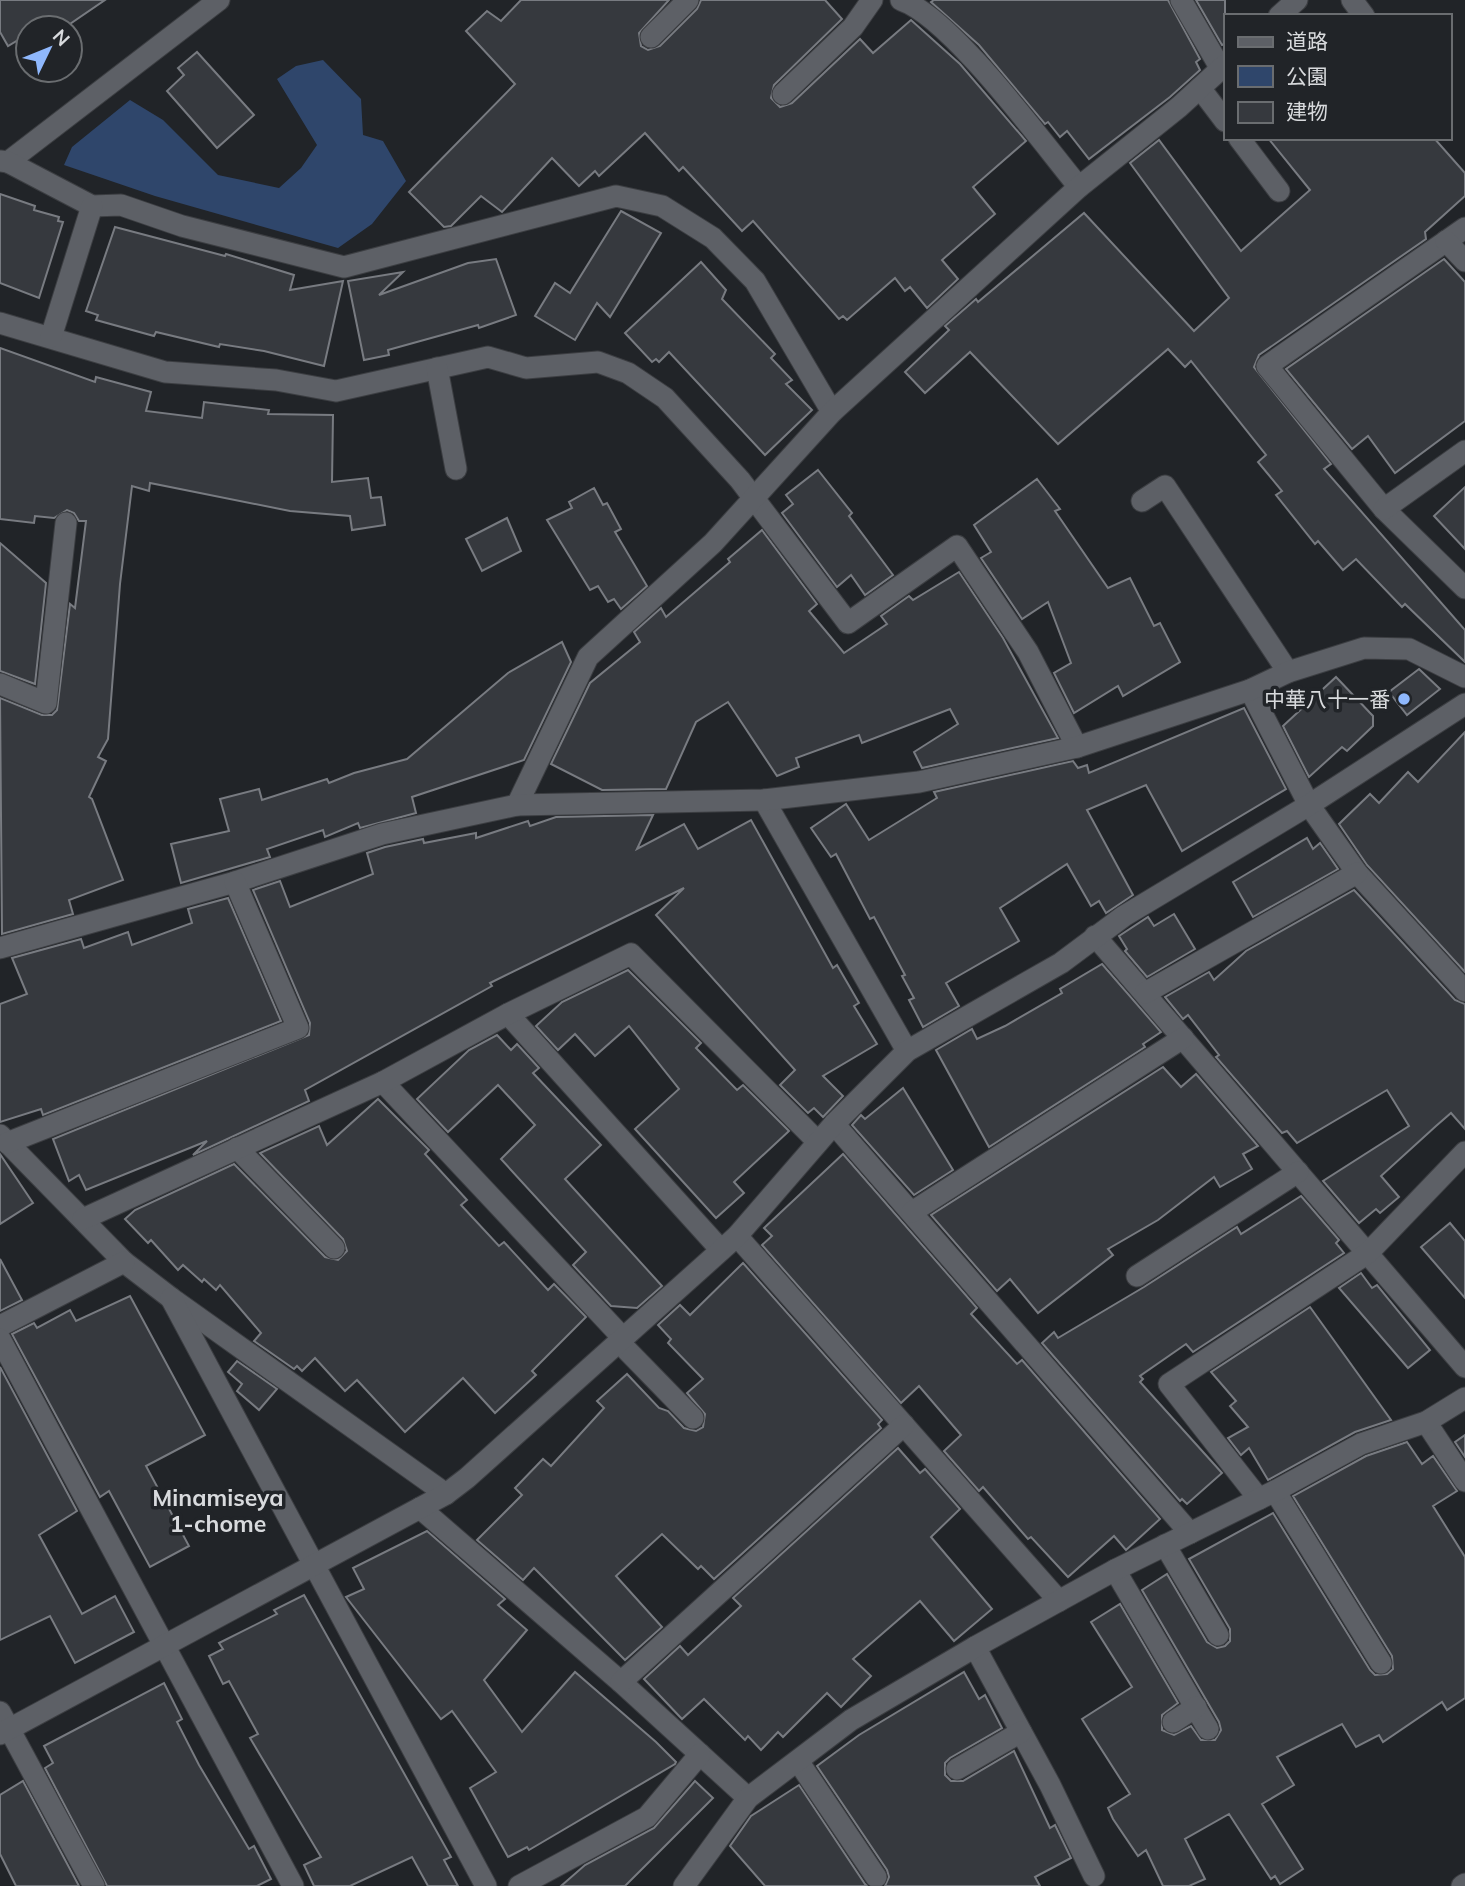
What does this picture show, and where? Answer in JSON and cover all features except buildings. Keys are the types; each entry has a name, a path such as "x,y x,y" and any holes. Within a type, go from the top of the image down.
{"street":[{"path":"219,0 4,162 92,206 121,205 182,226 344,267 616,196 662,206 713,238 755,281 832,412"},
{"path":"651,37 688,0"},
{"path":"783,94 853,27 872,0"},
{"path":"901,0 914,4 953,37 1079,187"},
{"path":"517,806 588,657 713,543 832,412 1079,187 1223,67 1181,0"},
{"path":"1281,14 1297,0"},
{"path":"1200,88 1224,120"},
{"path":"1241,140 1279,191"},
{"path":"51,337 92,206"},
{"path":"1465,228 1267,366 1384,509 1465,588"},
{"path":"1446,241 1465,261"},
{"path":"0,323 165,372 275,380 336,391 488,357 526,369 598,362 628,373 665,398 754,497 848,622 957,546 1028,652 1077,747"},
{"path":"437,368 456,469"},
{"path":"1384,509 1465,451"},
{"path":"1142,501 1165,486 1288,672"},
{"path":"0,684 46,703 66,523"},
{"path":"0,948 235,882 382,834 517,806 764,800 919,782 1077,747 1250,690 1288,672 1364,648 1409,649 1465,677"},
{"path":"1250,690 1308,806 1357,873 1465,991"},
{"path":"94,1886 3,1725 164,1646 446,1494 729,1243 834,1124 907,1051 1061,963 1124,916 1308,806 1465,704"},
{"path":"764,800 907,1051"},
{"path":"1145,993 1357,873"},
{"path":"235,882 298,1028 4,1139 124,1262 446,1494"},
{"path":"1095,936 1465,1367"},
{"path":"83,1219 383,1082 508,1014 631,954 818,1142"},
{"path":"508,1014 904,1425 1059,1601"},
{"path":"912,1212 1183,1038"},
{"path":"383,1082 693,1418"},
{"path":"834,1124 1190,1533"},
{"path":"237,1148 334,1248"},
{"path":"1381,1663 1267,1495 1169,1384 1368,1253 1465,1152"},
{"path":"1136,1276 1298,1172"},
{"path":"0,1326 124,1262"},
{"path":"171,1298 486,1886"},
{"path":"0,1339 293,1886"},
{"path":"684,1886 748,1798 851,1720 975,1647 1115,1570 1267,1495 1361,1444 1426,1422 1465,1398"},
{"path":"1426,1422 1465,1481"},
{"path":"621,1682 904,1425"},
{"path":"420,1508 621,1682 748,1798"},
{"path":"1165,1545 1218,1635"},
{"path":"1115,1570 1208,1729"},
{"path":"975,1647 1021,1732 1090,1883"},
{"path":"1173,1722 1196,1707"},
{"path":"957,1769 1021,1732"},
{"path":"519,1886 647,1817 700,1754"},
{"path":"798,1760 876,1877"}],"green space":[{"path":"323,60 361,99 363,135 383,141 406,181 372,224 338,248 155,196 64,165 72,147 130,100 163,120 218,175 279,188 301,168 317,145 277,79 296,66"}],"place":[{"name":"中華八十一番","path":"1404,699"}],"district":[{"name":"Minamiseya 1-chome","path":"218,1510"}]}
